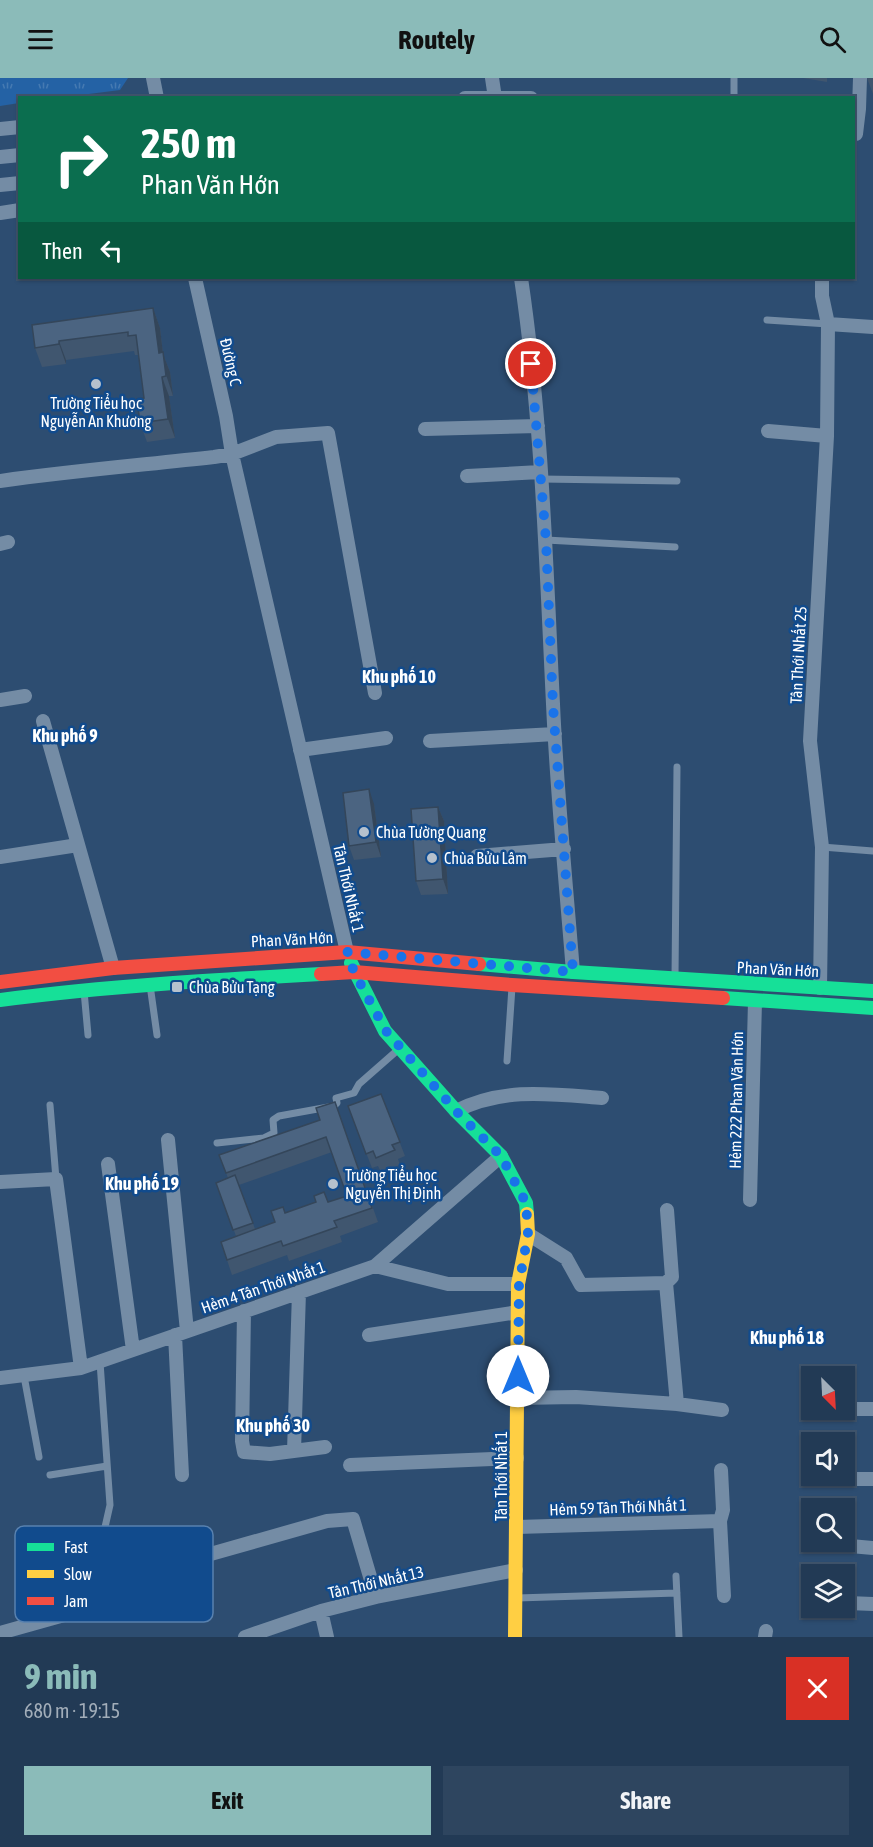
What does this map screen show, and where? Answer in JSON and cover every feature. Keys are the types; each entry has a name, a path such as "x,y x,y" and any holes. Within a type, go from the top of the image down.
{"main road":[{"name":"Phan Văn Hớn","path":"1,978 252,957 347,952 573,972 873,991"},
{"name":"Tân Thới Nhất 1","path":"347,952 354,972 386,1031 456,1111 501,1156 526,1203 528,1234 519,1284 518,1312 515,1637"},
{"name":"Phan Văn Hớn","path":"0,1000 83,988 354,972 512,985 873,1008"}],"street":[{"path":"153,78 158,96"},
{"path":"492,78 495,96"},
{"path":"855,134 860,78"},
{"path":"0,129 18,127"},
{"path":"0,157 18,155"},
{"path":"0,185 18,183"},
{"path":"0,213 18,210"},
{"name":"Đường C","path":"195,279 226,416 232,454"},
{"path":"521,279 538,426 555,734 573,972"},
{"name":"Tân Thới Nhất 25","path":"820,988 822,847 810,741 827,436 828,324 822,296 822,279"},
{"path":"828,324 873,327"},
{"path":"425,429 538,426"},
{"path":"768,431 827,436"},
{"path":"0,481 232,454 276,437 328,433 375,693"},
{"name":"Tân Thới Nhất 1","path":"232,454 347,952"},
{"path":"467,476 541,475"},
{"path":"0,700 25,696"},
{"path":"43,721 113,968"},
{"path":"430,741 555,734"},
{"path":"300,750 386,738"},
{"path":"0,857 78,844"},
{"path":"477,856 564,849"},
{"name":"Hẻm 222 Phan Văn Hớn","path":"750,1200 755,1001"},
{"path":"456,1111 475,1102 532,1092 602,1098"},
{"path":"168,1140 181,1333 182,1475"},
{"name":"Hẻm 4 Tân Thới Nhất 1","path":"0,1378 81,1368 375,1266 501,1156"},
{"path":"108,1164 133,1350"},
{"path":"0,1182 56,1179 81,1368"},
{"path":"528,1234 566,1258 581,1285 666,1283 672,1277 667,1210"},
{"path":"375,1266 448,1284 519,1284"},
{"path":"666,1283 677,1404"},
{"path":"294,1450 299,1292"},
{"path":"244,1311 242,1441 244,1452 270,1454 325,1447"},
{"path":"369,1335 518,1312"},
{"path":"518,1398 576,1397 677,1404 722,1410"},
{"path":"855,1409 873,1409"},
{"path":"350,1465 517,1458"},
{"path":"721,1470 723,1515 720,1521 724,1596"},
{"path":"855,1479 873,1479"},
{"path":"213,1553 327,1521 353,1519 376,1597"},
{"name":"Hẻm 59 Tân Thới Nhất 1","path":"517,1527 720,1521"},
{"path":"855,1546 873,1548"},
{"name":"Tân Thới Nhất 13","path":"245,1637 321,1611 376,1597 516,1570"},
{"path":"855,1603 873,1604"},
{"path":"321,1611 327,1637"},
{"path":"0,1633 39,1622"}],"lane":[{"path":"734,78 734,96"},
{"path":"767,320 828,324"},
{"path":"541,475 677,481"},
{"path":"546,540 675,547"},
{"path":"675,979 677,767"},
{"path":"822,847 873,851"},
{"path":"150,983 157,1035"},
{"path":"507,1061 512,985"},
{"path":"83,988 88,1035"},
{"path":"217,1143 264,1138 274,1133 273,1120 279,1116 334,1106 337,1096 354,1093 359,1084 401,1048"},
{"path":"50,1106 56,1179"},
{"path":"100,1362 110,1505 105,1526"},
{"path":"24,1376 39,1456"},
{"path":"50,1475 107,1466"},
{"path":"676,1576 679,1637"},
{"path":"516,1598 676,1593"}],"green space":[{"path":"0,78 128,78 120,90 73,96 18,96 18,103 0,106"}],"building":[{"path":"153,308 159,353 163,352 166,376 162,377 168,419 140,423 137,399 144,398 136,335 128,336 128,332 59,341 59,344 35,348 32,325"},
{"name":"Chùa Tường Quang","path":"369,789 376,842 349,846 343,793"},
{"name":"Chùa Bửu Lâm","path":"438,807 443,879 416,881 411,809"},
{"path":"381,1094 400,1142 392,1145 395,1150 376,1158 373,1151 366,1154 348,1106"},
{"path":"335,1102 372,1208 334,1221 337,1227 283,1246 281,1241 227,1260 221,1242 275,1222 271,1211 283,1207 285,1213 316,1202 314,1196 324,1192 328,1202 347,1196 326,1137 226,1173 219,1155 320,1120 316,1108"},
{"path":"235,1175 253,1223 233,1230 216,1183"}],"traffic: fast":[{"path":"351,963 385,1031 456,1111 501,1156 526,1203 527,1214"},
{"path":"479,964 873,991"},
{"path":"0,1000 121,987 321,974"},
{"path":"723,998 873,1008"}],"traffic: slow":[{"path":"515,1637 518,1284 528,1234 527,1214"}],"traffic: jam":[{"path":"0,982 113,968 347,952 479,964"},
{"path":"321,974 354,972 512,985 723,998"}],"place":[{"name":"Trường Tiểu học Nguyễn An Khương","path":"96,384"},
{"name":"Chùa Tường Quang","path":"364,832"},
{"name":"Chùa Bửu Lâm","path":"432,858"},
{"name":"Chùa Bửu Tạng","path":"177,987"},
{"name":"Trường Tiểu học Nguyễn Thị Định","path":"333,1184"}],"district":[{"name":"Khu phố 10","path":"399,676"},
{"name":"Khu phố 9","path":"65,735"},
{"name":"Khu phố 19","path":"142,1183"},
{"name":"Khu phố 18","path":"787,1337"},
{"name":"Khu phố 30","path":"273,1425"}],"route":[{"path":"518,1376 519,1284 528,1234 526,1203 501,1156 456,1111 386,1031 354,972 347,952 573,972 553,706 546,540 531,364"}]}
